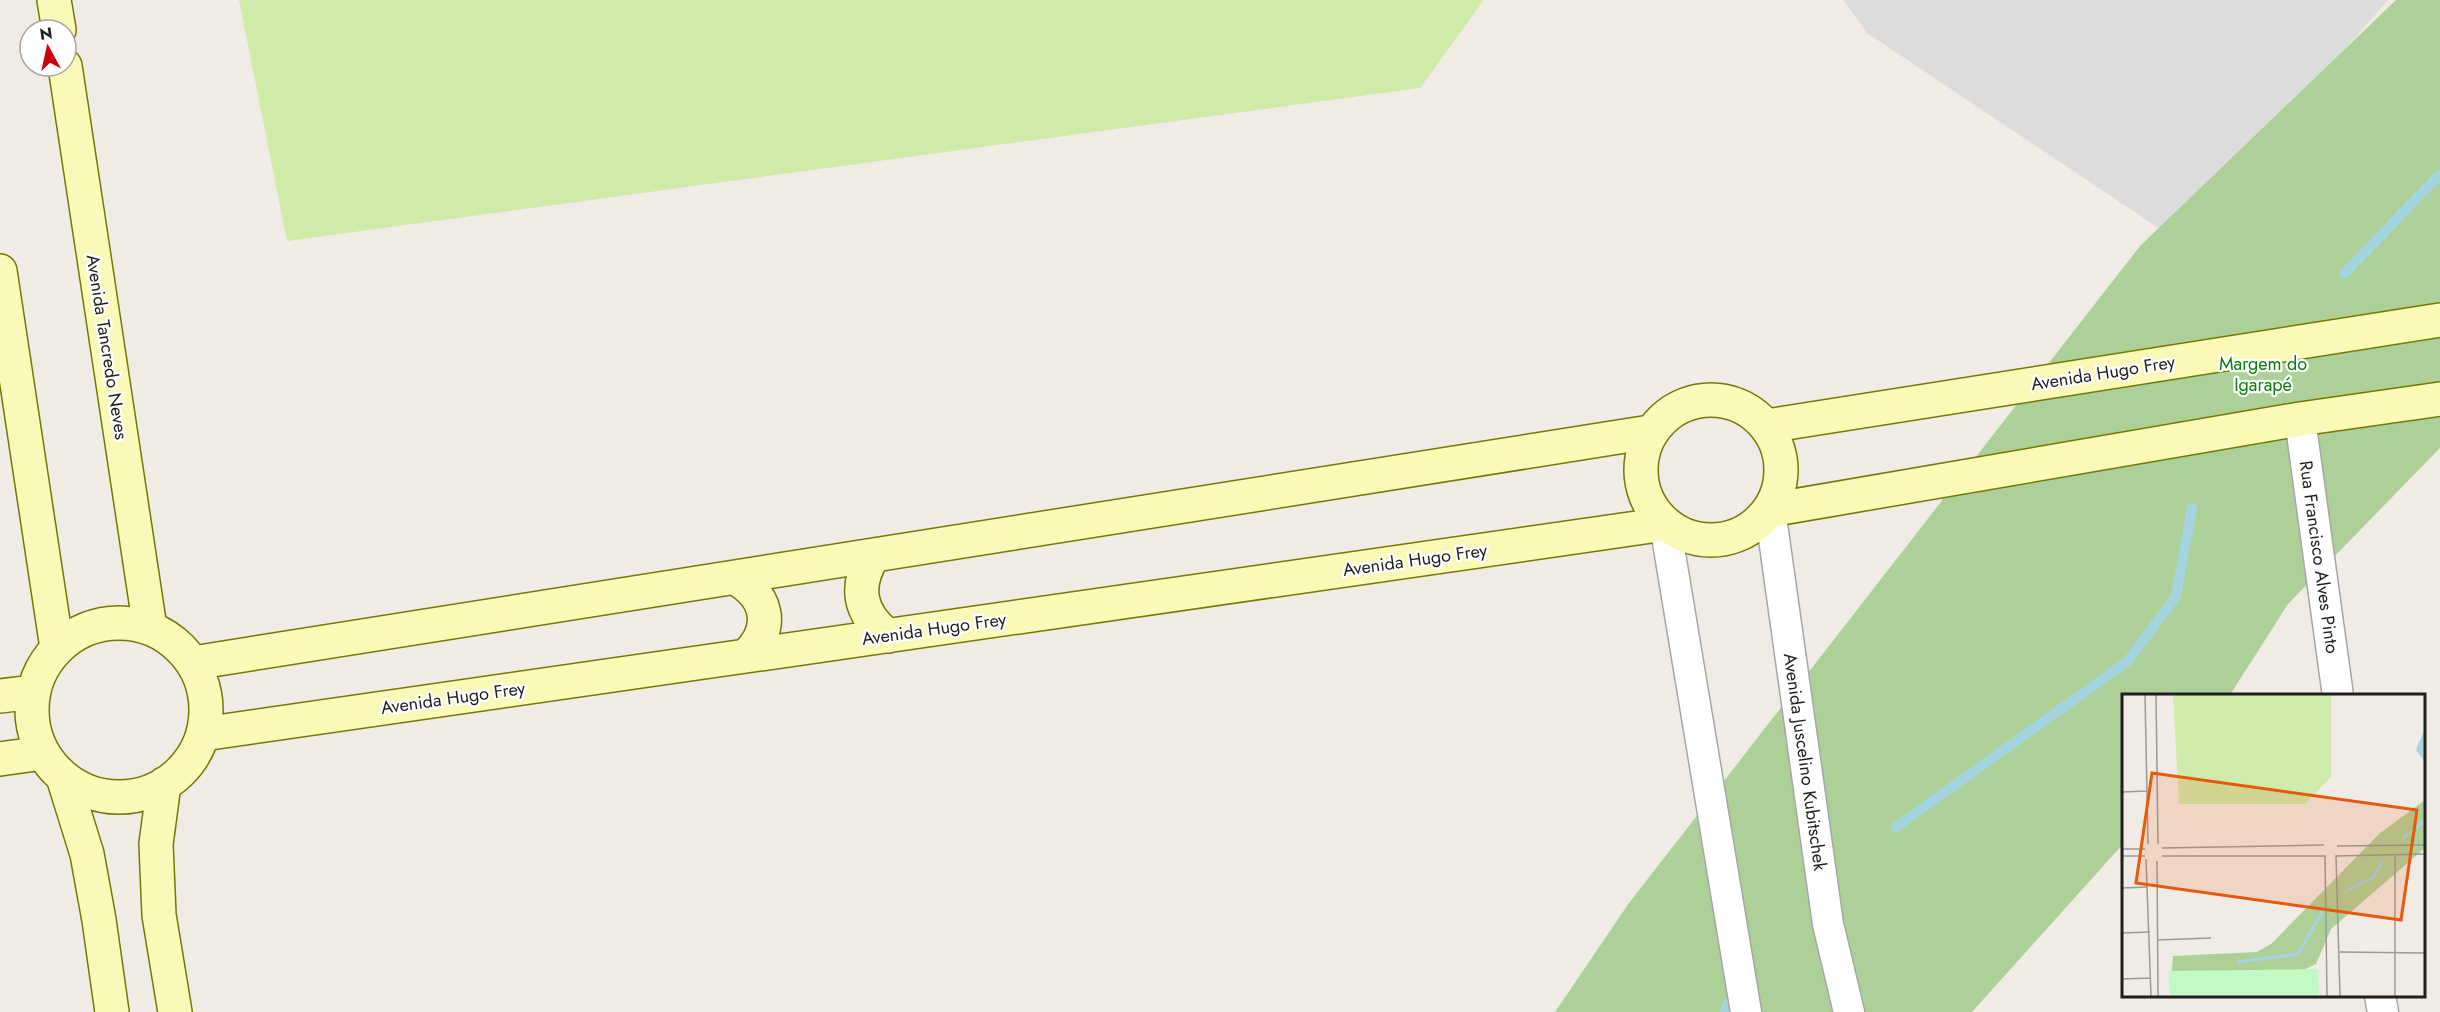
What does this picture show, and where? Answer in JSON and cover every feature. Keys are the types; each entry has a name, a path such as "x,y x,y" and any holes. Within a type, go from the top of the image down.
{"street":[{"path":"54,0 57,18"},
{"name":"Avenida Tancredo Neves","path":"67,78 150,628"},
{"path":"0,271 57,648"},
{"name":"Avenida Hugo Frey","path":"1767,426 2440,320"},
{"path":"1707,399 1730,402 1750,411 1767,426 1778,445 1782,467 1779,490 1763,519 1744,533 1721,540 1697,539 1674,531 1649,505 1640,481 1641,456 1650,432 1665,415 1685,404 1707,399"},
{"path":"1770,510 2300,419 2440,399"},
{"name":"Rua Francisco Alves Pinto","path":"2300,419 2338,694"},
{"path":"193,663 1650,432"},
{"name":"Avenida Juscelino Kubitschek","path":"1770,510 1828,924 1849,1012"},
{"path":"1665,524 1746,1012"},
{"name":"Avenida Hugo Frey","path":"203,734 1665,524"},
{"path":"873,556 865,569 861,585 863,602 868,615 888,636"},
{"path":"735,578 748,585 758,597 764,611 765,623 762,636 756,647 747,655"},
{"path":"0,759 53,765 86,790 112,796 139,795 164,784 181,771 194,753 203,734 206,697 193,663 182,648 167,636 150,628 117,622 85,629 57,648 42,668 33,692 31,713 34,733 53,765 87,854 112,1012"},
{"path":"0,696 33,692"},
{"path":"164,784 156,844 159,915 175,1012"},
{"path":"2380,997 2383,1012"}],"shaded area":[{"path":"1843,0 2388,0 2178,241 1867,33"}],"green space":[{"path":"239,0 1484,0 1420,88 287,241"},
{"name":"Margem do Igarapé","path":"2396,0 2440,0 2440,448 2288,604 2231,694 2122,694 2122,845 1972,1012 1555,1012 1629,903 2140,246"}],"waterway":[{"path":"2344,274 2440,174"},
{"path":"1896,827 2128,661 2176,596 2192,508"},
{"path":"1725,1012 1728,1003"}]}
